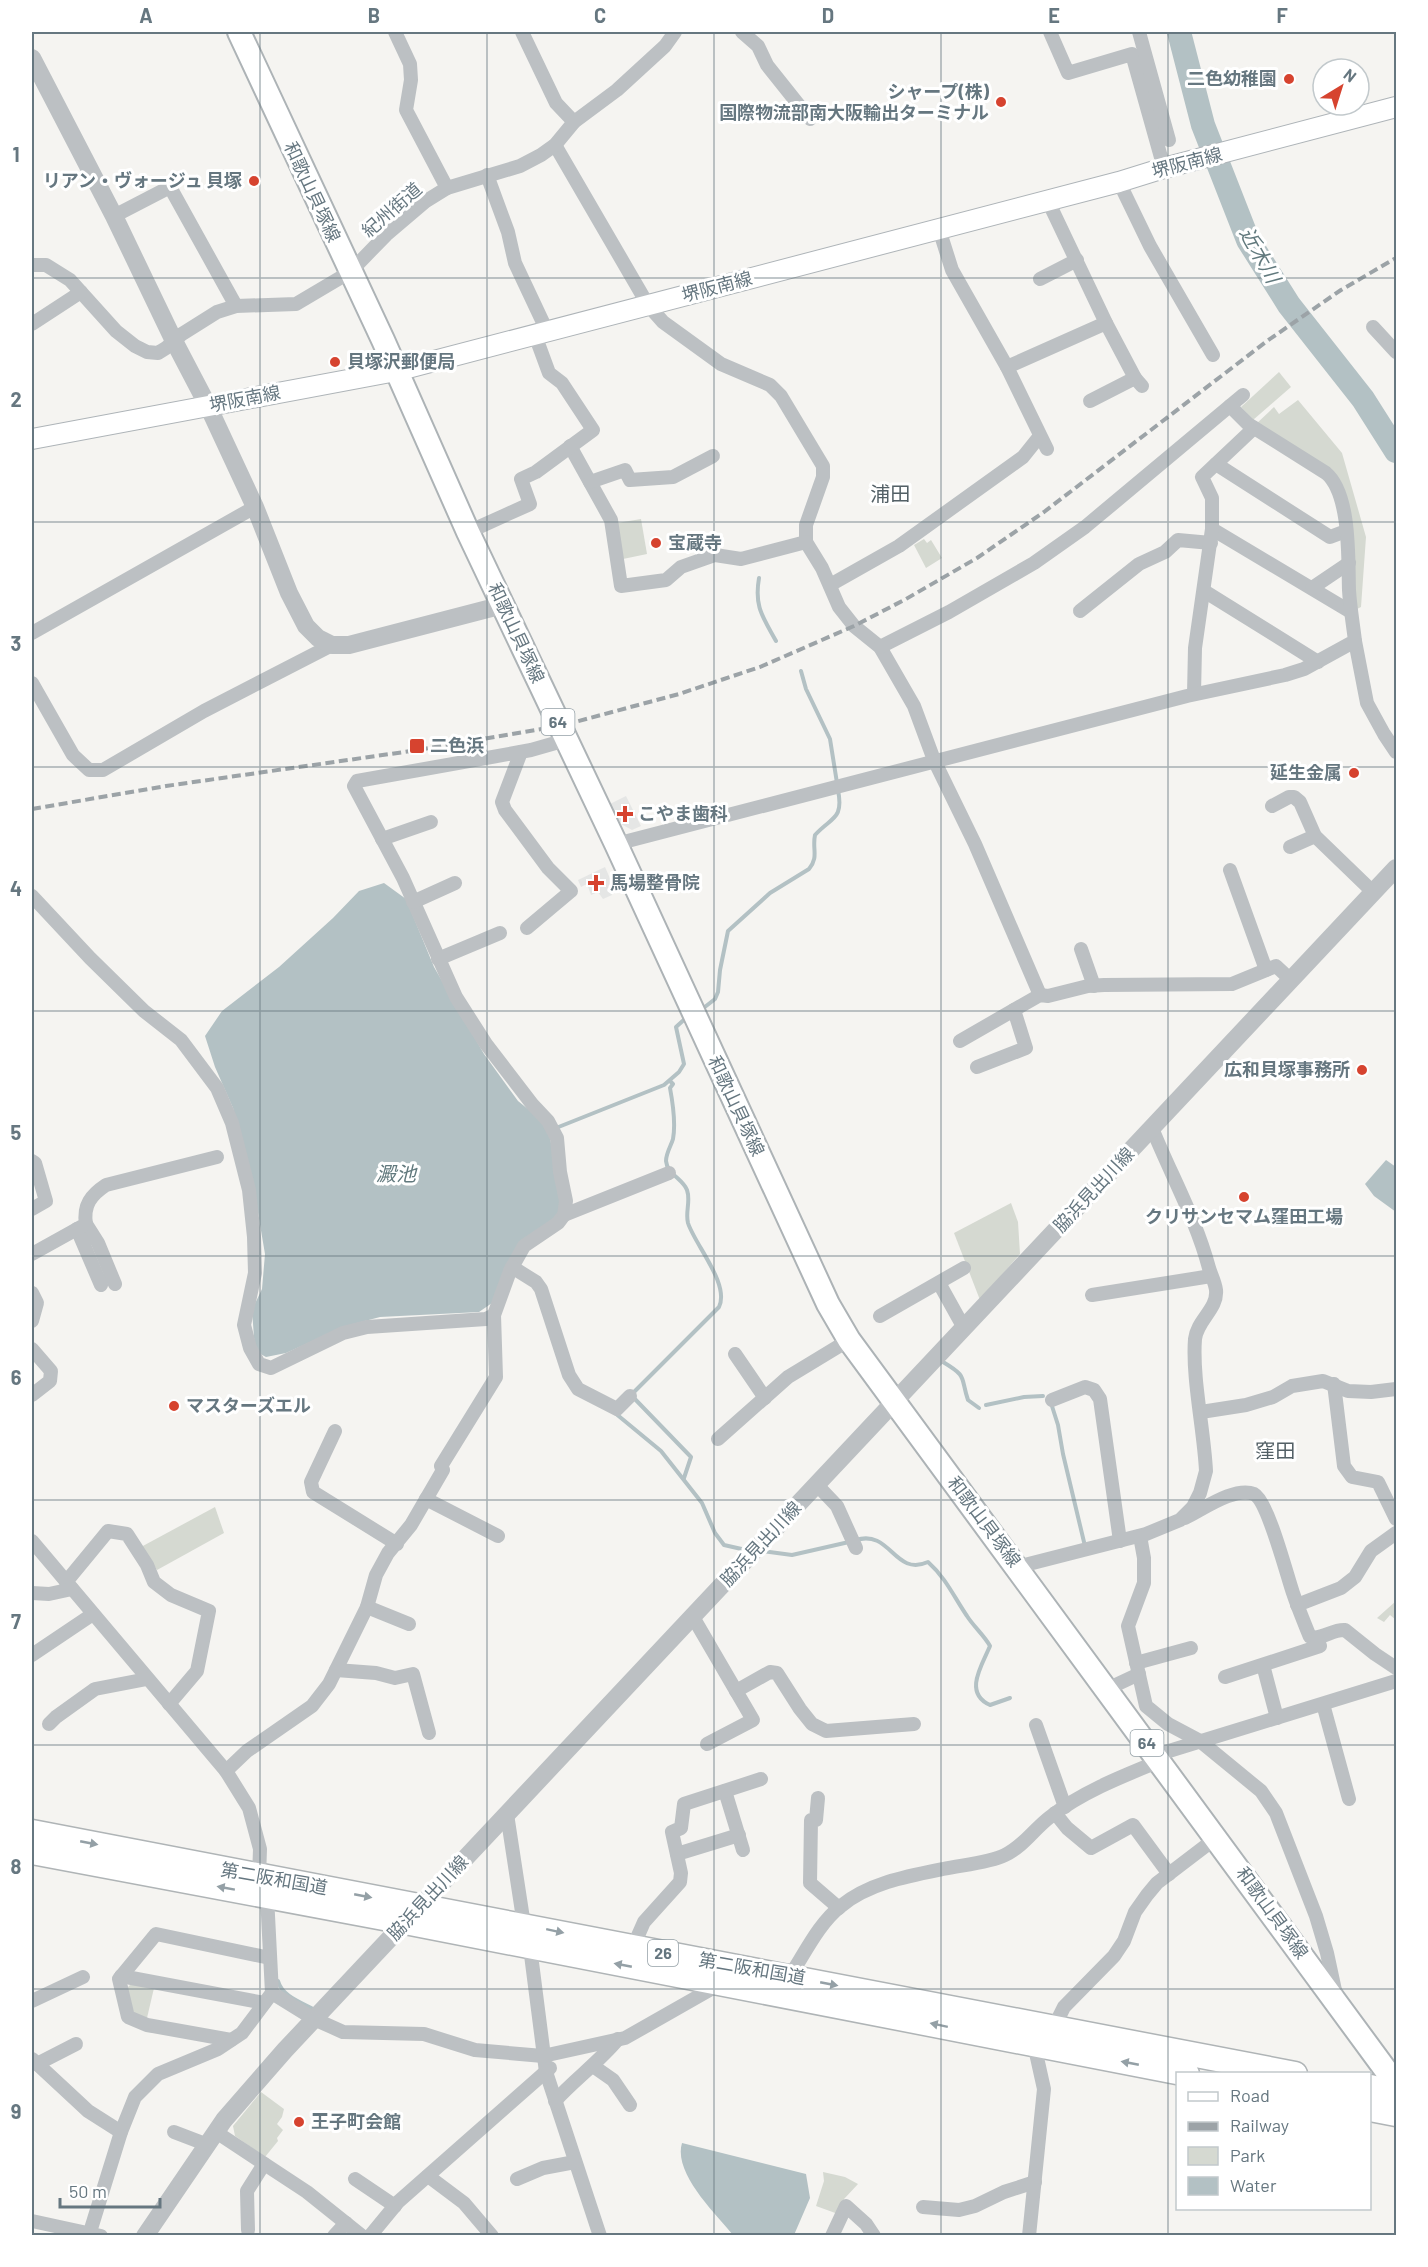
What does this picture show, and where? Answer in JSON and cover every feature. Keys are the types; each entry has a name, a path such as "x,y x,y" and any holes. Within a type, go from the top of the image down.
{"highway":[{"name":"第二阪和国道","path":"32,1832 263,1886"},
{"name":"第二阪和国道","path":"32,1852 263,1886 413,1914 527,1936 721,1983 1182,2072"},
{"name":"第二阪和国道","path":"527,1936 633,1947 1290,2072"},
{"path":"1371,2087 1396,2093"},
{"path":"1371,2109 1396,2114"}],"main road":[{"name":"和歌山貝塚線","path":"239,32 800,1246 849,1340 1396,2085"},
{"name":"堺阪南線","path":"32,439 396,371 1048,201 1396,107"}],"street":[{"path":"395,32 410,64 411,80 406,110 447,188"},
{"path":"522,32 556,103 574,122"},
{"name":"紀州街道","path":"32,266 36,264 54,268 70,280 116,331 147,352 158,353 182,334 217,312 236,306 292,306 350,272 386,235 426,201 447,188 520,166 542,155 555,145 574,122 617,90 665,46 675,32"},
{"path":"742,32 758,46 767,65 810,119"},
{"path":"1050,32 1068,73 1132,54 1172,166"},
{"path":"1139,32 1169,140"},
{"path":"32,58 114,216 208,406 255,507 289,593 306,626 318,638 332,645 349,645 503,605"},
{"path":"555,145 648,305 663,322 721,364 770,385 781,396 823,466 823,477 806,525 807,543 839,607 854,626 880,647 914,706 934,760 975,844 1040,995"},
{"path":"468,531 530,504 521,479 536,472 593,430 562,383 549,373 541,333 515,263 508,232 488,175"},
{"path":"1119,182 1150,246 1213,355"},
{"path":"114,216 170,187 236,306"},
{"path":"1048,201 1138,382 1090,401"},
{"path":"939,229 952,270 1007,367 1047,449"},
{"path":"1040,279 1077,260"},
{"path":"32,324 81,292"},
{"path":"1007,367 1107,323"},
{"path":"1373,327 1394,346"},
{"path":"880,647 949,612 1034,563 1085,527 1244,394"},
{"path":"1230,406 1254,428 1332,478 1343,508 1351,612 1367,703 1396,752"},
{"path":"1194,694 1195,648 1212,536 1212,502 1202,477 1254,428"},
{"path":"830,585 899,546 1023,457 1039,436"},
{"path":"570,446 611,520 621,586 666,580 681,567 715,555 741,559 807,543"},
{"path":"590,482 625,470 630,480 673,477 713,456"},
{"path":"1215,464 1330,537 1346,531"},
{"path":"32,633 255,507"},
{"path":"1080,611 1139,564 1166,552 1178,540 1212,536 1311,588 1351,612"},
{"path":"1311,588 1349,563"},
{"path":"1204,591 1318,662"},
{"path":"616,844 1194,694 1286,675 1318,662 1355,641"},
{"path":"32,683 73,755 89,770 103,770 204,711 332,645"},
{"path":"226,1771 247,1751 312,1706 329,1684 367,1607 375,1575 411,1525 443,1470 441,1466 496,1377 494,1315 513,1267 524,1246 558,1223 564,1215 566,1201 560,1172 557,1138 548,1121 500,1063 456,998 413,902 354,786 357,781 521,752 566,740"},
{"path":"521,752 502,802 505,810 548,868 571,891 527,928"},
{"path":"1272,806 1289,797 1294,797 1300,802 1315,836 1373,892"},
{"path":"382,838 431,822"},
{"path":"1290,847 1315,836"},
{"path":"1235,875 1253,919 1266,970"},
{"name":"脇浜見出川線","path":"145,2235 224,2120 314,2019 1373,892 1394,877"},
{"path":"413,902 455,883"},
{"path":"32,896 136,1003 181,1040 200,1062 217,1088 232,1123 249,1191 255,1274 244,1325 250,1348 259,1364 271,1368 343,1333 367,1327 486,1319 494,1315"},
{"path":"438,959 500,933"},
{"path":"1081,949 1094,986"},
{"path":"960,1041 1040,995 1048,996 1094,986 1232,984 1276,966 1291,980"},
{"path":"977,1067 1026,1048 1014,1010"},
{"path":"1152,1128 1193,1217 1216,1289 1215,1302 1196,1333 1195,1340 1206,1471 1204,1482 1193,1507 1180,1520"},
{"path":"108,1285 82,1226 84,1211 92,1195 106,1185 217,1157"},
{"path":"32,1161 35,1162 46,1201 32,1209"},
{"path":"564,1215 669,1173"},
{"path":"32,1254 82,1226"},
{"path":"513,1267 536,1282 541,1289 569,1375 578,1389 617,1409 630,1396"},
{"path":"880,1316 963,1268"},
{"path":"1092,1296 1211,1275"},
{"path":"939,1283 964,1328"},
{"path":"32,1293 37,1303 32,1321"},
{"path":"718,1439 788,1377 849,1340"},
{"path":"32,1349 51,1371 50,1381 32,1395"},
{"path":"735,1354 765,1398"},
{"path":"1201,1412 1245,1405 1273,1396 1292,1386 1323,1381 1348,1391 1371,1392 1396,1389"},
{"path":"1334,1384 1344,1466 1352,1477 1378,1482 1396,1520"},
{"path":"1052,1400 1086,1388 1094,1390 1100,1399 1120,1541"},
{"path":"335,1431 311,1482 313,1492 397,1544"},
{"path":"1204,1482 1221,1498"},
{"path":"817,1485 837,1506 856,1548"},
{"path":"1017,1567 1140,1536 1180,1520 1225,1496 1252,1493 1256,1496 1271,1527 1310,1637 1317,1638 1345,1630 1396,1668"},
{"path":"426,1499 498,1536"},
{"path":"32,1603 37,1594 69,1586 108,1531 127,1534 147,1565 154,1582 171,1595 209,1611 197,1671 169,1704"},
{"path":"1297,1605 1341,1588 1355,1577 1371,1551 1396,1533"},
{"path":"1140,1536 1144,1558 1144,1583 1128,1626 1146,1706 1168,1724 1200,1742 1261,1791 1276,1813 1316,1916 1338,2005"},
{"path":"32,1541 226,1771 249,1808 260,1849 270,1958 268,1998 242,2033 218,2049 158,2074 135,2097 120,2133 96,2234 32,2221"},
{"path":"367,1607 409,1624"},
{"path":"32,1655 93,1614"},
{"path":"693,1617 753,1720 707,1744"},
{"path":"1225,1677 1320,1646 1317,1638"},
{"path":"1107,1689 1137,1669 1191,1648"},
{"path":"1263,1665 1277,1718"},
{"path":"336,1670 376,1673 395,1678 413,1674 429,1733"},
{"path":"736,1691 770,1672 777,1673 812,1724 826,1731 914,1724"},
{"path":"49,1725 56,1717 95,1689 147,1679"},
{"path":"790,1976 826,1921 839,1908 865,1891 885,1882 1003,1856 1021,1846 1060,1810 1158,1758 1200,1742 1396,1681"},
{"path":"1323,1704 1349,1799"},
{"path":"1036,1725 1067,1828 1092,1848 1133,1825 1169,1874"},
{"path":"633,1947 644,1922 680,1882 681,1873 672,1832 681,1828 684,1804 761,1779"},
{"path":"725,1791 743,1850"},
{"path":"818,1798 816,1820 811,1820 810,1883 839,1908"},
{"path":"507,1814 546,2072 600,2235"},
{"path":"677,1854 739,1835"},
{"path":"1054,2027 1064,2007 1114,1956 1147,1894 1216,1838"},
{"path":"231,2040 147,2025 128,2017 119,1979 156,1934 270,1958"},
{"path":"121,1976 268,1998 343,2032 424,2034 475,2050 543,2056 618,2039 647,2027 721,1983"},
{"path":"32,2001 83,1977"},
{"path":"555,2101 618,2039"},
{"path":"76,2044 34,2061 88,2111 120,2133"},
{"path":"1029,2235 1044,2089 1034,2044"},
{"path":"370,2235 395,2206 568,2051"},
{"path":"593,2066 613,2080 630,2104"},
{"path":"174,2132 212,2138 264,2164 307,2192 362,2235"},
{"path":"517,2179 543,2168 575,2162"},
{"path":"248,2230 247,2191 264,2164"},
{"path":"428,2176 465,2204 492,2235"},
{"path":"355,2179 395,2206"},
{"path":"923,2207 959,2210 1035,2182"},
{"path":"832,2235 846,2206 866,2224 874,2235"},
{"path":"334,2235 346,2223"}],"shaded area":[{"name":"こやま歯科","path":"626,796 641,826 632,830 621,824 610,804"},
{"name":"馬場整骨院","path":"605,867 612,883 608,886 612,895 603,899 598,892 591,895 587,884 581,887 578,880"}],"green space":[{"path":"1279,372 1291,387 1253,420 1241,407"},
{"path":"1298,400 1342,453 1366,537 1361,607 1353,611 1340,487 1255,425 1274,407 1279,414"},
{"path":"641,519 647,554 623,559 617,523"},
{"path":"924,539 927,543 931,540 942,558 926,568 914,545"},
{"path":"1011,1203 1018,1222 1020,1254 980,1300 954,1233"},
{"path":"215,1507 224,1533 157,1570 141,1547"},
{"path":"1396,1601 1396,1620 1390,1615 1384,1622 1377,1618"},
{"path":"131,1984 154,1988 147,2018 134,2014 127,1988"},
{"path":"261,2092 284,2109 277,2124 283,2130 277,2138 278,2141 265,2157 235,2136 233,2126"},
{"path":"823,2172 845,2177 858,2184 844,2199 838,2214 816,2206 824,2181"}],"water":[{"name":"澱池","path":"384,883 406,899 434,967 484,1054 518,1101 539,1118 549,1130 560,1203 558,1217 532,1233 492,1303 479,1312 380,1317 346,1326 286,1353 266,1357 255,1351 252,1310 262,1289 265,1254 257,1207 233,1108 215,1067 205,1036 222,1011 279,967 359,891"},
{"path":"1386,1160 1396,1167 1396,1212 1374,1196 1365,1184"},
{"path":"682,2143 806,2174 810,2198 794,2235 733,2235 689,2179 681,2155"}],"waterway":[{"name":"近木川","path":"1179,32 1203,125 1248,240 1289,305 1363,399 1396,451"},
{"path":"759,578 759,604 776,641"},
{"path":"801,671 806,689 830,739 837,783"},
{"path":"701,1010 715,999 718,992 728,931 770,893 809,869 815,857 815,835 838,813 838,790"},
{"path":"556,1128 664,1085 679,1072 684,1064 676,1027 687,1017"},
{"path":"670,1081 673,1084 670,1088 674,1127 673,1139 666,1158 667,1166 687,1190 688,1223 716,1276 721,1298 719,1307 631,1395 691,1457 684,1478"},
{"path":"943,1362 960,1374 968,1400 979,1408"},
{"path":"986,1405 1024,1397 1043,1396"},
{"path":"1051,1403 1084,1542"},
{"path":"615,1413 661,1451 702,1503 715,1533 724,1545 746,1550"},
{"path":"856,1540 868,1538 877,1541 907,1563 917,1565 928,1562 934,1568 990,1646 979,1670 977,1693 990,1705 1010,1698"},
{"path":"762,1551 792,1555 849,1542"},
{"path":"278,1981 287,1995 313,2009"}],"railway":[{"path":"32,809 166,786 418,750 560,726 679,694 760,667 854,626 977,558 1044,512 1267,341 1341,290 1396,258"}],"place":[{"name":"二色幼稚園","path":"1289,79"},
{"name":"シャープ(株) 国際物流部南大阪輸出ターミナル","path":"1001,102"},
{"name":"リアン・ヴォージュ 貝塚","path":"254,181"},
{"name":"貝塚沢郵便局","path":"335,362"},
{"name":"宝蔵寺","path":"656,543"},
{"name":"二色浜","path":"417,746"},
{"name":"延生金属","path":"1354,773"},
{"name":"こやま歯科","path":"625,814"},
{"name":"馬場整骨院","path":"596,883"},
{"name":"広和貝塚事務所","path":"1362,1070"},
{"name":"クリサンセマム窪田工場","path":"1244,1197"},
{"name":"マスターズエル","path":"174,1406"},
{"name":"王子町会館","path":"299,2122"}],"district":[{"name":"浦田","path":"890,494"},
{"name":"窪田","path":"1275,1451"}]}
